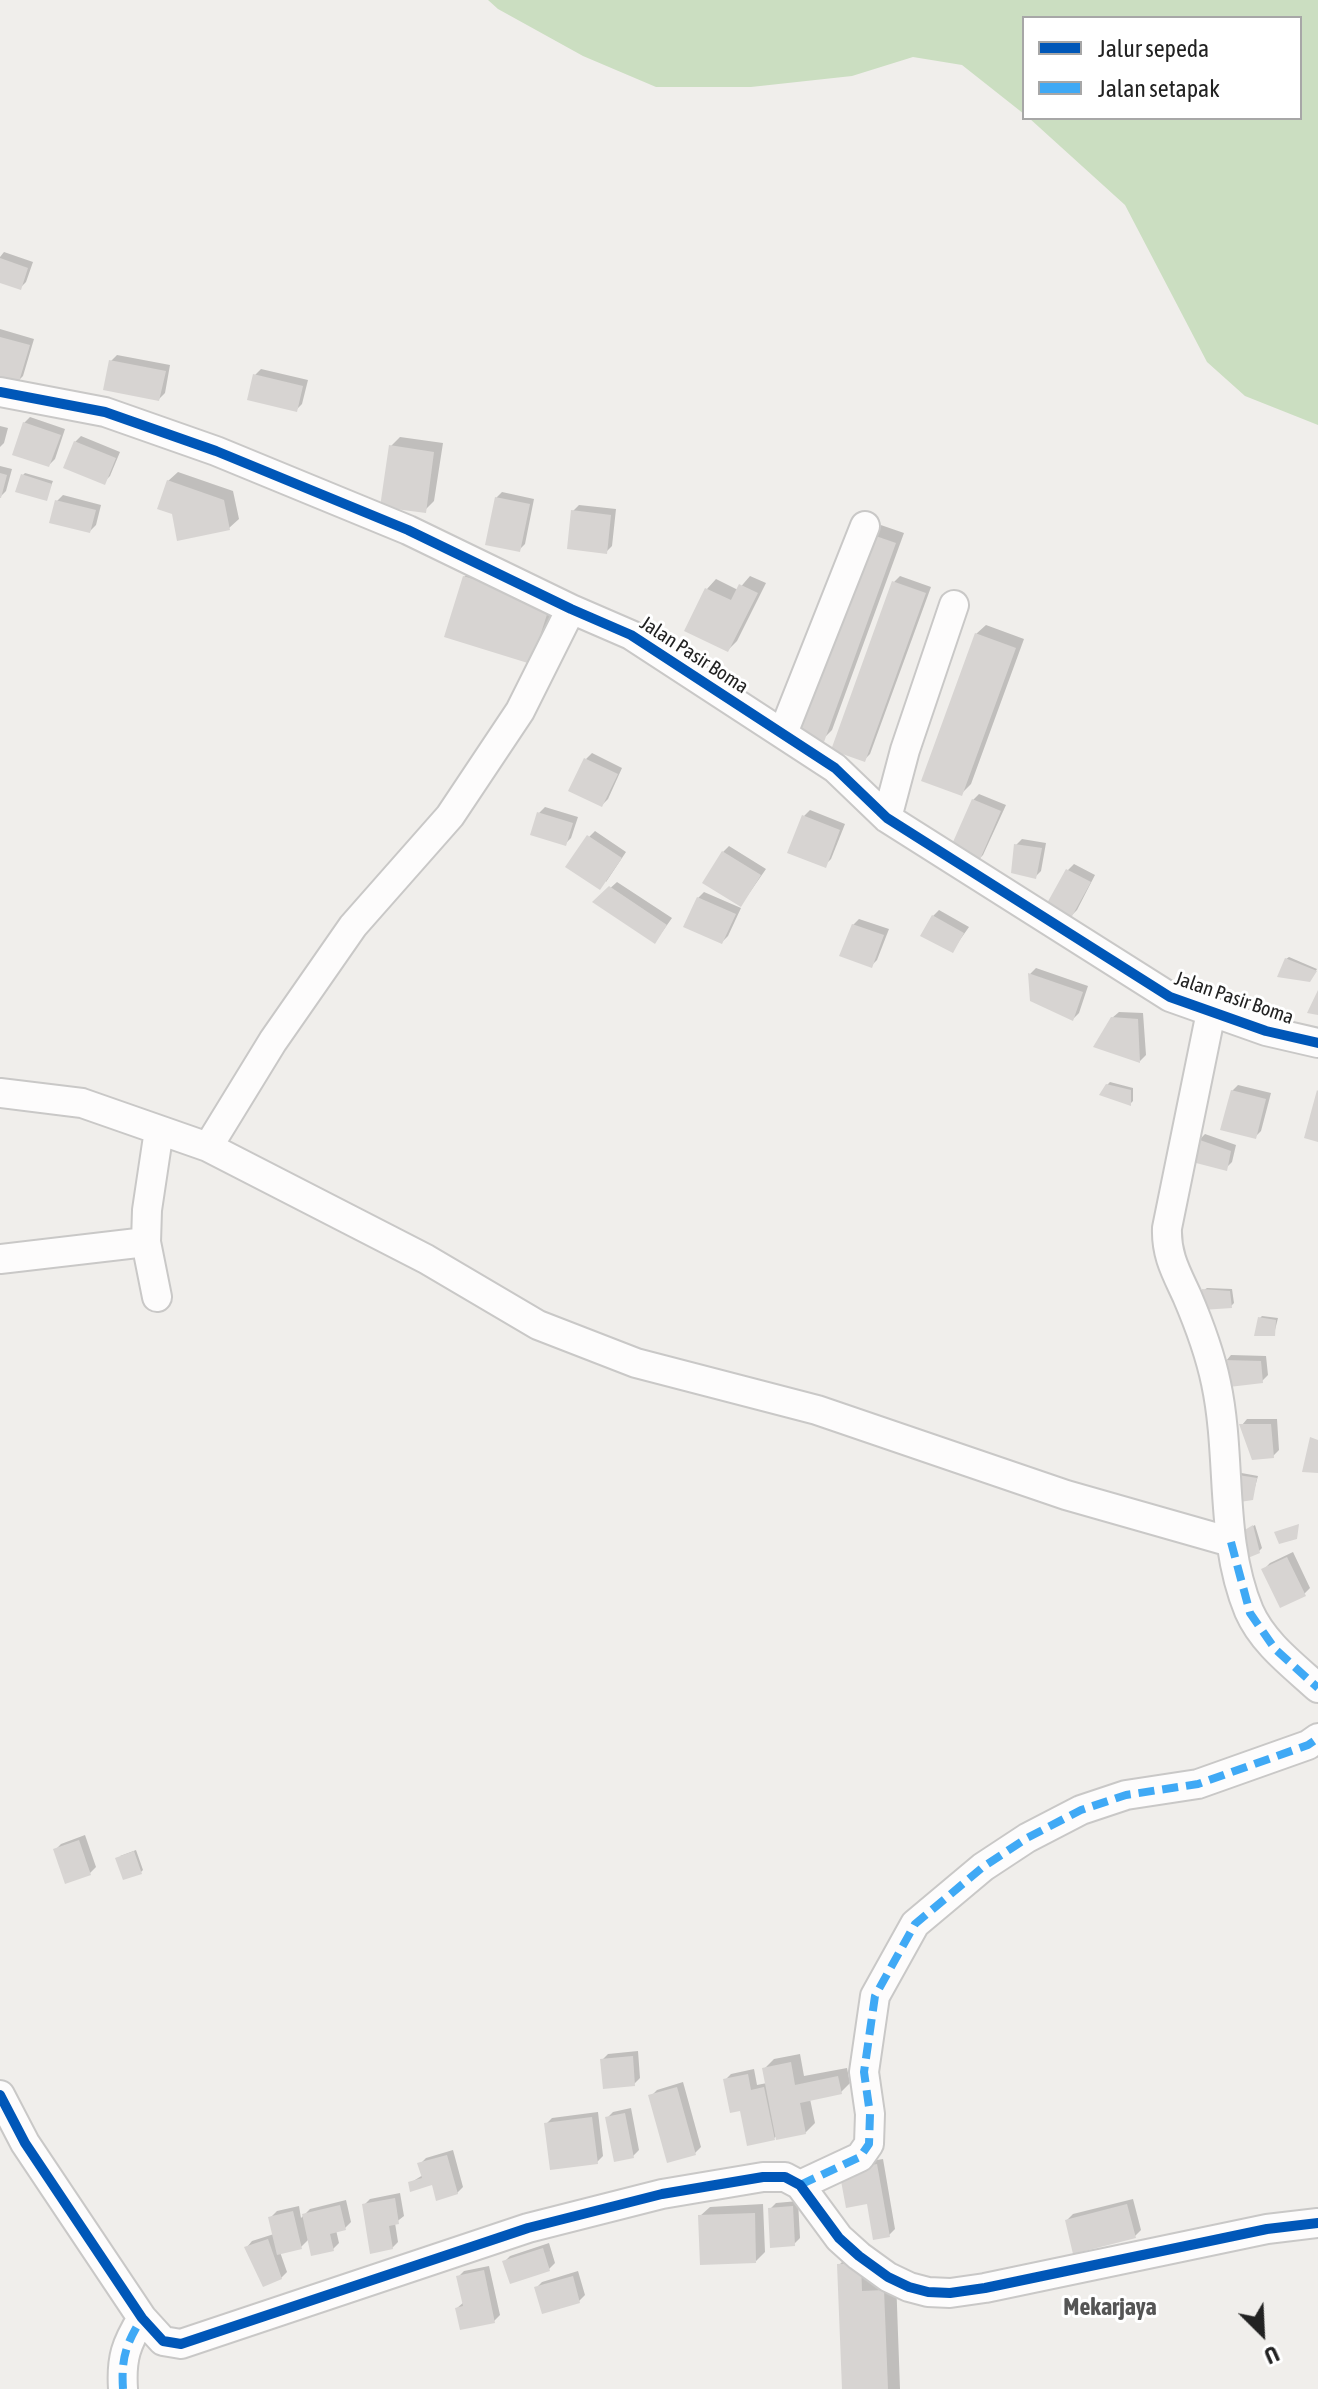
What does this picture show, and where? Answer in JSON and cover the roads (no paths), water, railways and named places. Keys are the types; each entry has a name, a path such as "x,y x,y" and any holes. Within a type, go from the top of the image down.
{"street":[{"name":"Jalan Pasir Boma","path":"0,392 105,412 216,451 408,530 631,635 835,768 887,818 1170,997 1266,1031 1318,1043"},
{"path":"783,733 865,526"},
{"path":"887,818 905,750 954,605"},
{"path":"208,1147 273,1041 353,926 450,816 477,777 520,711 571,609"},
{"path":"1211,1012 1167,1228 1166,1248 1203,1338 1216,1381 1231,1542 1250,1613 1275,1649 1318,1688"},
{"path":"0,1093 82,1103 208,1147 426,1259 538,1325 636,1363 817,1410 1066,1495 1231,1542"},
{"path":"157,1297 146,1242 147,1210 159,1130"},
{"path":"0,1259 146,1242"},
{"path":"800,2185 860,2157 869,2144 870,2114 864,2072 875,1996 915,1924 983,1867 1027,1838 1081,1810 1126,1795 1198,1784 1308,1745 1318,1738"},
{"path":"0,2095 25,2143 142,2318 163,2341 181,2344 528,2228 662,2194 747,2180 785,2177 800,2185 839,2238 859,2256 888,2277 928,2292 950,2293 985,2288 1267,2229 1318,2223"},
{"path":"123,2389 122,2363 130,2338 142,2318"}],"district":[{"name":"Mekarjaya","path":"1110,2307"}]}
